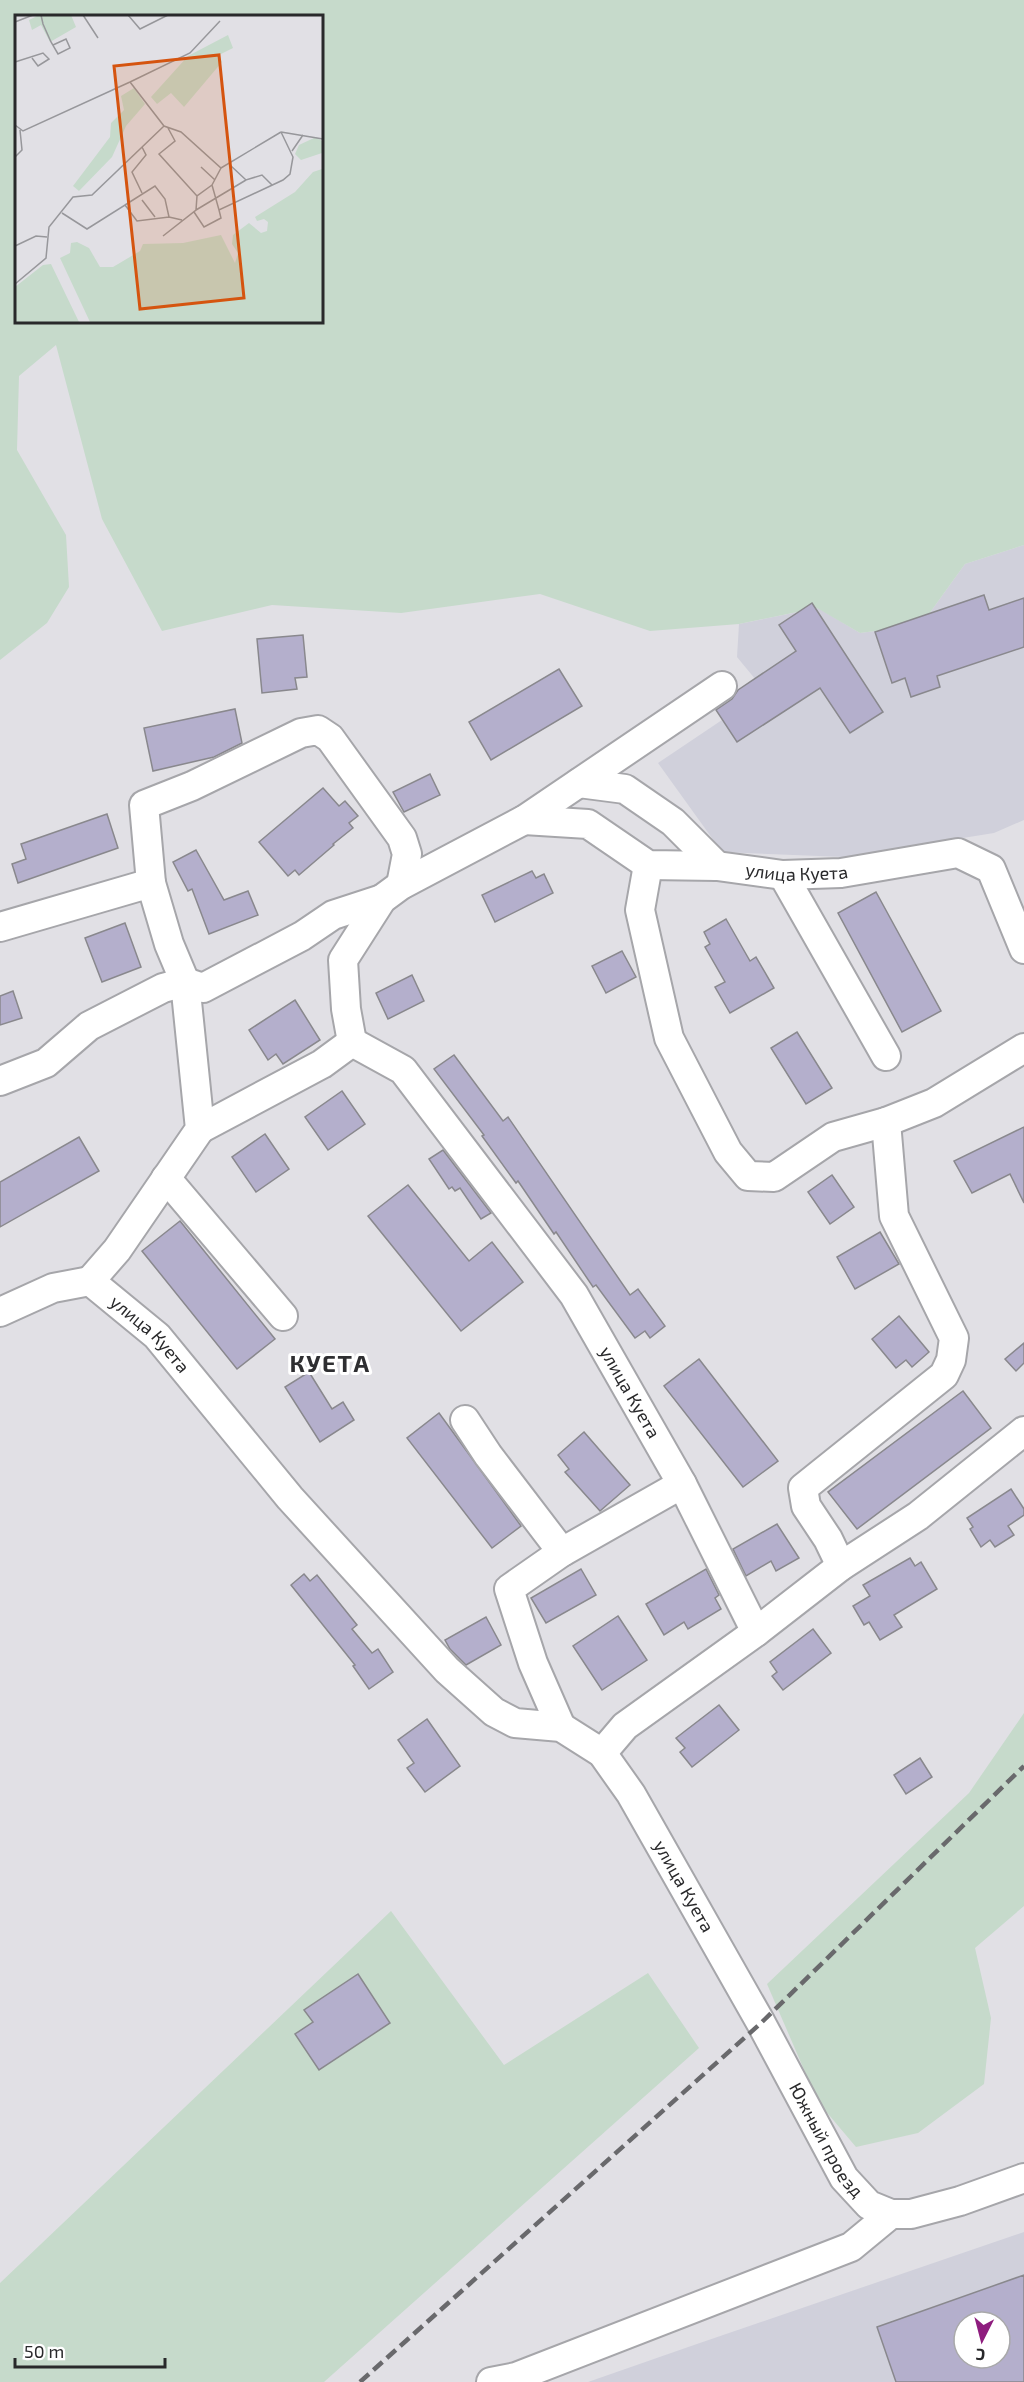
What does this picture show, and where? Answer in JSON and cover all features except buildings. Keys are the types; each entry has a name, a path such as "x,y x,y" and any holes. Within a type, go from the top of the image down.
{"street":[{"path":"0,1081 46,1063 89,1026 163,988 185,982 203,988 302,936 333,915 392,892 524,820 723,686"},
{"path":"2,1306 53,1288 90,1281 117,1250 200,1129 322,1064 352,1042 346,1009 343,960 392,892 407,854 402,838 330,738 318,730 301,733 192,786 144,805 151,883 169,944 185,982 191,1023 200,1129"},
{"path":"579,783 625,789 673,822 717,866"},
{"path":"524,820 588,824 648,865 640,910 669,1038 728,1152 748,1176 774,1177 833,1137 886,1122 934,1103 1024,1048"},
{"name":"улица Куета","path":"648,865 717,866 783,875 841,873 958,853 991,869 1024,949"},
{"path":"783,875 886,1056"},
{"path":"0,927 151,883"},
{"path":"302,936 343,960"},
{"name":"улица Куета","path":"352,1042 403,1070 574,1295 682,1484 756,1632"},
{"path":"841,1566 828,1539 806,1506 803,1488 944,1376 953,1349 954,1338 894,1216 886,1122"},
{"path":"166,1178 283,1316"},
{"name":"улица Куета","path":"90,1281 157,1336 290,1498 447,1670 494,1712 516,1724 561,1726 602,1753 632,1794 761,2023"},
{"path":"465,1420 488,1455 562,1552"},
{"path":"602,1753 625,1726 756,1632 841,1566 918,1516 1024,1431"},
{"path":"561,1726 533,1663 509,1589 562,1552 682,1484"},
{"name":"Южный проезд","path":"761,2023 844,2178 869,2205 891,2214"},
{"path":"491,2382 516,2377 851,2247 891,2214 921,2212 1024,2178"}],"shaded area":[{"path":"1024,545 1024,820 994,833 844,857 722,852 658,763 765,691 737,657 739,624 818,608 860,633 921,625 965,564"},
{"path":"1024,2232 1024,2382 588,2382 694,2345"}],"green space":[{"path":"0,0 1024,0 1024,545 965,564 921,625 860,633 817,608 739,624 650,631 540,594 401,613 272,605 162,631 102,519 56,345 19,376 17,450 66,535 69,587 47,623 0,660"},
{"path":"1024,1713 1024,1906 975,1948 991,2018 984,2084 918,2133 856,2147 818,2102 767,1984 969,1793"},
{"path":"391,1911 504,2065 648,1973 699,2048 324,2382 0,2382 0,2283"}],"railway":[{"path":"360,2382 761,2023 1024,1766"}],"district":[{"name":"КУЕТА","path":"330,1364"}]}
